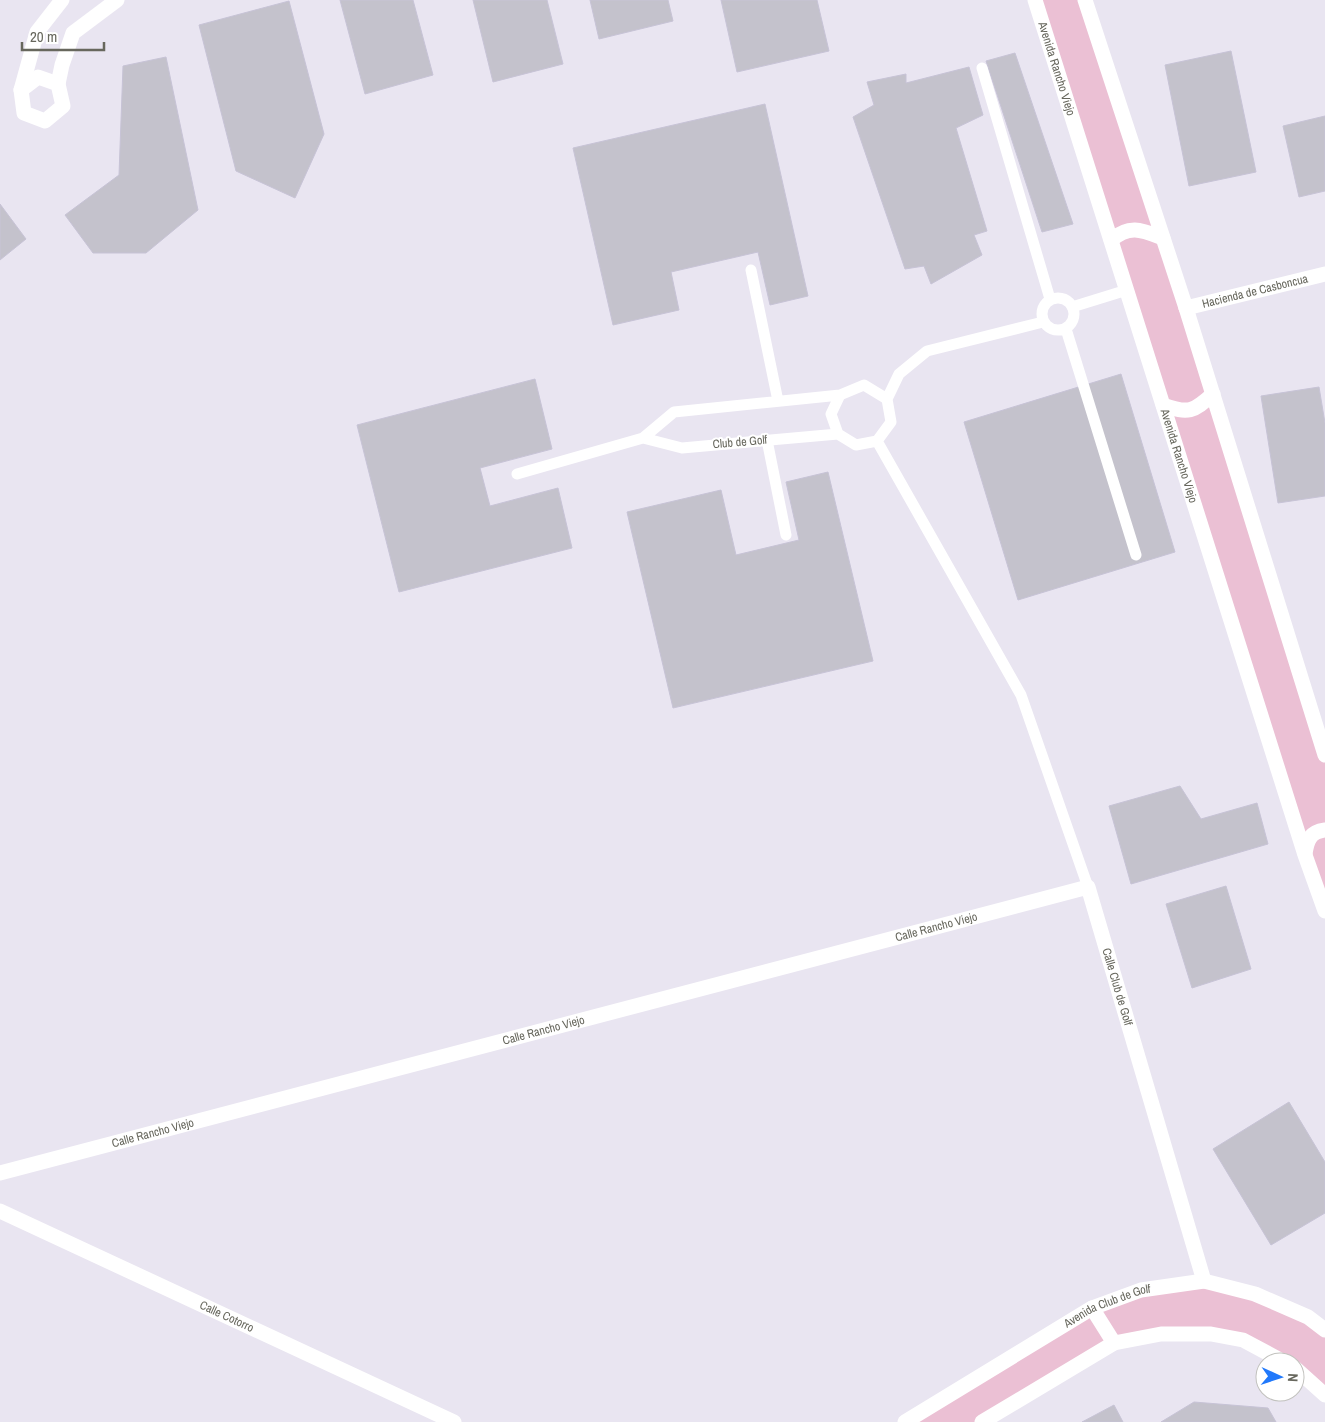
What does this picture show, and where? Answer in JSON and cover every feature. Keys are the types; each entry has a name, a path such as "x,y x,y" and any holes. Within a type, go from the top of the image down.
{"street":[{"path":"62,0 37,32 21,90 24,113 45,121 62,106 58,84 62,65 73,34 117,0"},
{"name":"Avenida Rancho Viejo","path":"1035,0 1305,855 1325,911"},
{"path":"1085,0 1164,238 1325,755"},
{"path":"21,90 38,77 58,84"},
{"path":"1111,240 1120,233 1129,230 1143,230 1164,238"},
{"name":"Hacienda de Casboncua","path":"1186,308 1325,274"},
{"path":"1163,405 1180,411 1193,410 1213,394"},
{"path":"1305,855 1308,839 1313,833 1325,830"},
{"name":"Calle Rancho Viejo","path":"0,1173 1088,887"},
{"name":"Calle Club de Golf","path":"1088,887 1204,1281"},
{"name":"Calle Cotorro","path":"0,1211 454,1422"},
{"name":"Avenida Club de Golf","path":"905,1422 1092,1308 1141,1290 1204,1281 1255,1294 1308,1317 1325,1330"},
{"path":"1092,1308 1114,1343"},
{"path":"982,1422 1114,1343 1161,1334 1211,1334 1243,1340 1265,1352"},
{"path":"1305,1377 1325,1395"}],"lane":[{"path":"982,68 1050,300"},
{"path":"751,270 778,401"},
{"path":"1072,307 1127,290"},
{"path":"1063,299 1072,307 1074,319 1066,329 1053,330 1043,322 1042,309 1050,300 1063,299"},
{"path":"840,395 832,414 838,434 856,445 878,441 891,422 886,398 899,374 927,350 1043,322"},
{"path":"1066,329 1136,555"},
{"path":"517,474 643,438 674,412 840,395 864,385 886,398"},
{"name":"Club de Golf","path":"643,438 682,448 838,434"},
{"path":"767,440 786,535"},
{"name":"Calle Club de Golf","path":"878,441 1021,695 1088,887"}],"shaded area":[{"path":"1035,0 1085,0 1325,756 1325,911"},
{"path":"1204,1281 1325,1330 1325,1395 1305,1379 1305,1352 1258,1352 1211,1334 1114,1343 982,1422 905,1422 1092,1308"}],"building":[{"path":"340,0 413,0 433,75 365,94"},
{"path":"473,0 547,0 563,64 493,82"},
{"path":"590,0 668,0 673,21 599,39"},
{"path":"721,0 817,0 829,51 737,72"},
{"path":"289,1 324,134 295,198 236,171 199,25"},
{"path":"1231,51 1256,172 1189,186 1165,65"},
{"path":"1015,53 1073,224 1042,232 986,61"},
{"path":"166,57 198,210 146,253 93,253 65,215 119,175 123,66"},
{"path":"969,67 983,115 956,128 987,231 974,235 982,255 931,284 924,266 905,269 853,117 874,105 867,82 906,74 906,83"},
{"path":"765,104 808,296 770,305 758,252 671,272 679,310 613,325 573,148"},
{"path":"1325,116 1325,191 1299,197 1283,126"},
{"path":"0,204 26,239 0,260"},
{"path":"1121,374 1175,552 1018,600 964,422"},
{"path":"535,379 552,449 480,468 490,506 558,488 572,548 399,592 357,425"},
{"path":"1319,387 1325,423 1325,496 1278,503 1261,396"},
{"path":"828,472 873,661 673,708 627,512 721,490 736,555 799,540 786,482"},
{"path":"1180,786 1201,819 1257,803 1268,844 1131,884 1109,806"},
{"path":"1226,886 1251,969 1192,988 1166,904"},
{"path":"1289,1102 1325,1162 1325,1213 1271,1245 1213,1149"},
{"path":"1194,1402 1268,1408 1276,1422 1161,1422"},
{"path":"1114,1405 1123,1422 1082,1422"}]}
